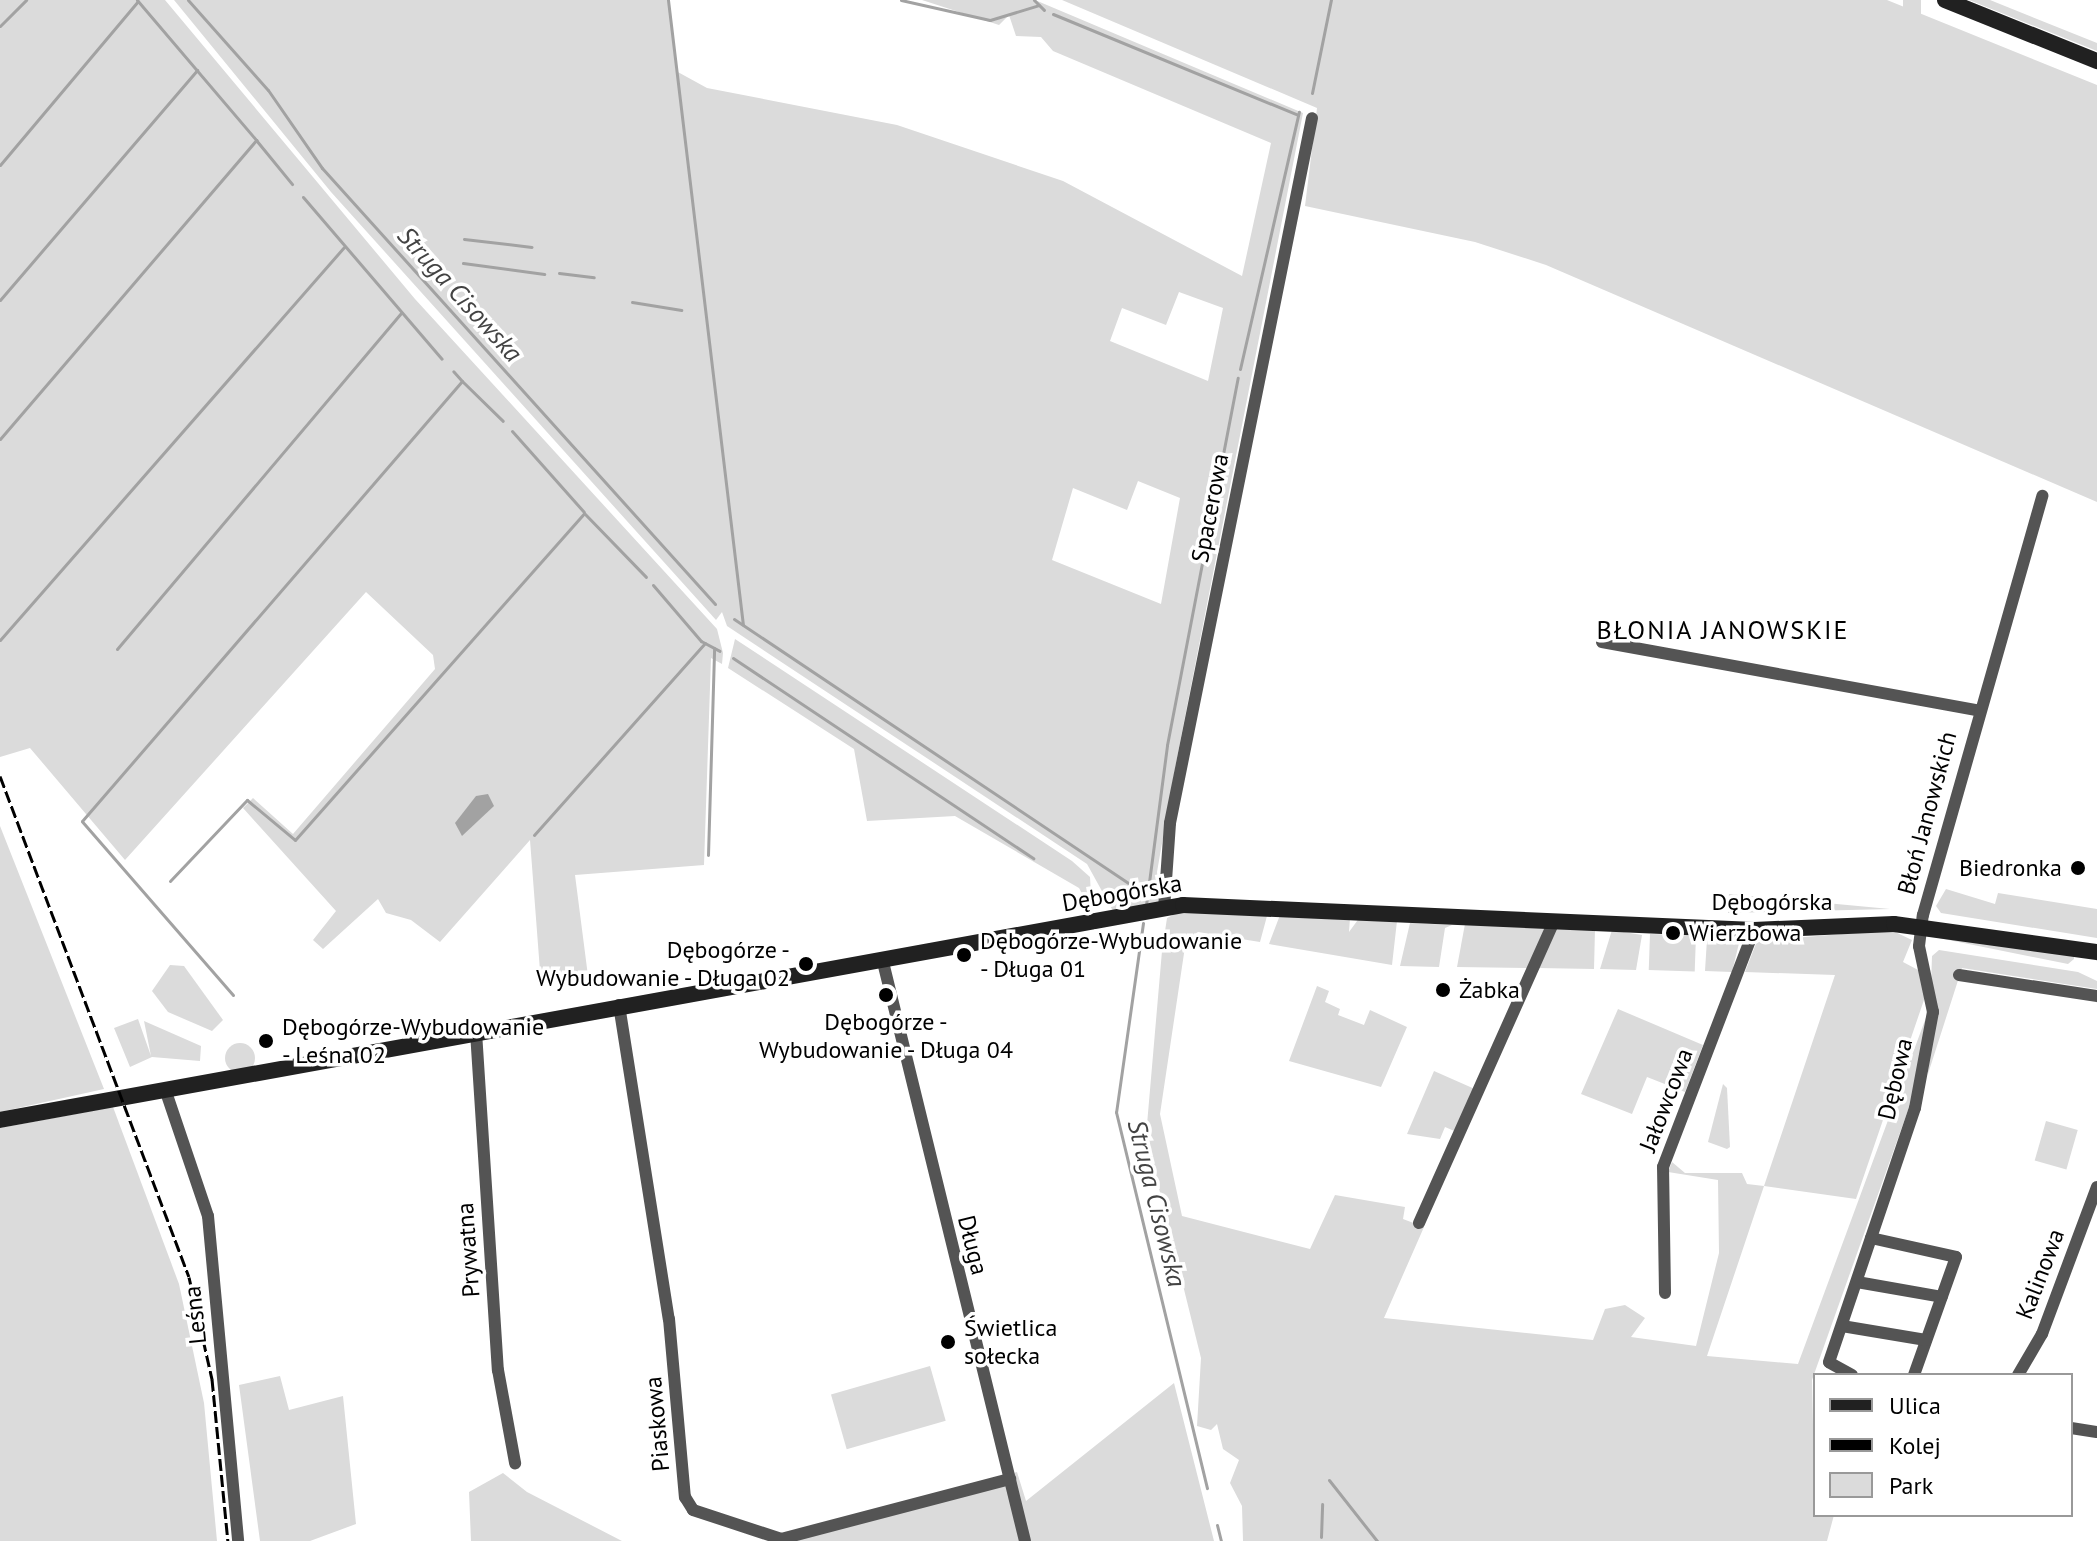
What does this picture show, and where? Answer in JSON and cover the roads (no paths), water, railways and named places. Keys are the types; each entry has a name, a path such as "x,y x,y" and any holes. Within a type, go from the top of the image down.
{"street":[{"path":"1945,0 2097,61"},
{"name":"Spacerowa","path":"1164,909 1170,823 1312,118"},
{"name":"Błoń Janowskich","path":"1921,927 1978,710 2042,496"},
{"name":"Błoń Janowskich","path":"1602,642 1978,710"},
{"name":"Dębogórska","path":"0,1120 166,1092 619,1005 1164,909 1208,904 1754,930 1921,927 2097,952"},
{"path":"1419,1223 1554,921"},
{"name":"Dębowa","path":"1848,1373 1829,1362 1915,1108 1933,1012 1921,927"},
{"name":"Jałowcowa","path":"1665,1293 1663,1167 1754,930"},
{"name":"Długa","path":"882,958 1025,1541"},
{"path":"1959,975 2097,996"},
{"name":"Piaskowa","path":"619,1005 669,1319 685,1497 693,1510 781,1539 1010,1479"},
{"name":"Prywatna","path":"476,1032 498,1370 515,1463"},
{"name":"Leśna","path":"166,1092 208,1216 238,1541"},
{"name":"Kalinowa","path":"2019,1373 2042,1334 2097,1187"},
{"path":"1871,1238 1954,1253 1915,1373"},
{"path":"1857,1282 1942,1297"},
{"path":"1842,1326 1926,1340"},
{"path":"2073,1428 2097,1432"}],"waterway":[{"path":"0,26 26,0"},
{"path":"137,0 256,140"},
{"name":"Struga Cisowska","path":"188,0 268,90 322,168 715,604"},
{"path":"668,0 743,625"},
{"path":"901,0 990,20 1039,5"},
{"path":"1034,0 1044,10"},
{"path":"1312,93 1331,0"},
{"path":"0,165 138,1"},
{"path":"1053,14 1298,115"},
{"path":"0,300 197,70"},
{"path":"1240,369 1299,112"},
{"path":"0,439 256,140 292,184"},
{"path":"303,197 442,359"},
{"path":"464,239 532,247"},
{"path":"0,640 344,247"},
{"path":"463,263 544,274"},
{"path":"559,273 594,277"},
{"path":"632,302 681,310"},
{"path":"117,649 401,313"},
{"path":"233,995 82,821 462,381 453,371"},
{"path":"1146,905 1167,745 1238,378"},
{"path":"462,381 503,421"},
{"path":"512,431 584,512"},
{"path":"170,881 247,800 295,840 584,513 646,577"},
{"path":"653,585 701,641 720,651"},
{"name":"Struga Cisowska","path":"734,619 1146,895"},
{"path":"534,835 705,643"},
{"path":"708,855 714,648"},
{"path":"733,658 1033,858"},
{"name":"Struga Cisowska","path":"1143,923 1116,1112 1207,1488"},
{"path":"1329,1480 1377,1541"},
{"path":"1321,1537 1322,1504"},
{"name":"Struga Cisowska","path":"1217,1525 1221,1541"}],"railway":[{"path":"0,776 189,1277 212,1379 228,1541"}],"place":[{"name":"Biedronka","path":"2078,868"},
{"name":"Wierzbowa","path":"1673,933"},
{"name":"Dębogórze-Wybudowanie - Długa 01","path":"964,955"},
{"name":"Dębogórze - Wybudowanie - Długa 02","path":"806,964"},
{"name":"Żabka","path":"1443,990"},
{"name":"Dębogórze - Wybudowanie - Długa 04","path":"886,995"},
{"name":"Dębogórze-Wybudowanie - Leśna 02","path":"266,1041"},
{"name":"Świetlica sołecka","path":"948,1342"}],"district":[{"name":"BŁONIA JANOWSKIE","path":"1723,630"}]}
